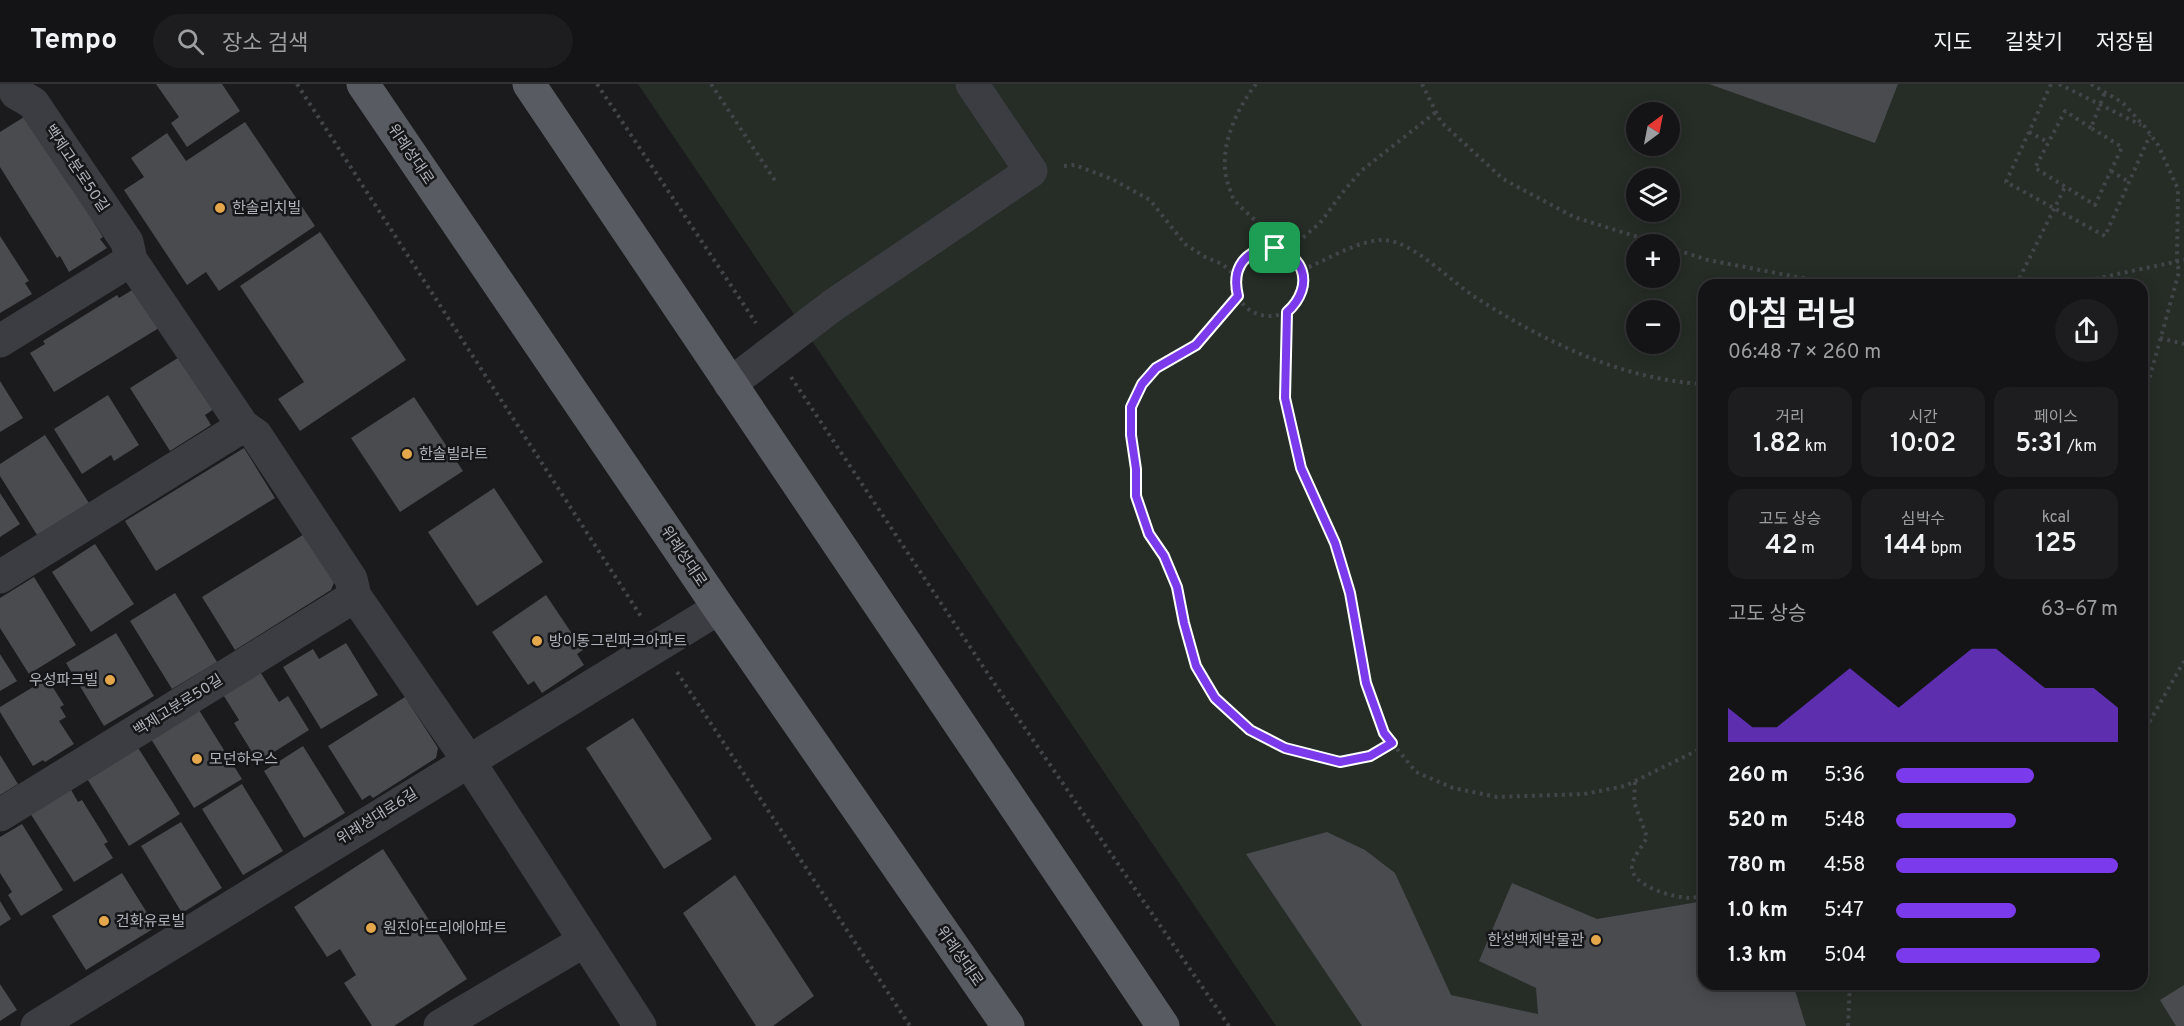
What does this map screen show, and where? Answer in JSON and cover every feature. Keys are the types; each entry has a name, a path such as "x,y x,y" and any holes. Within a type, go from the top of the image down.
{"main road":[{"name":"위례성대로","path":"363,84 719,608 1008,1026"},
{"path":"529,84 1162,1026"}],"street":[{"path":"9,93 37,92 50,84"},
{"path":"730,384 832,306 1031,171 972,84"},
{"name":"백제고분로50길","path":"9,93 33,103 127,242 131,260 243,426 256,435 351,579 355,596 468,760 640,1026"},
{"path":"0,341 131,260"},
{"path":"0,577 243,426"},
{"name":"백제고분로50길","path":"0,815 355,596"},
{"name":"위례성대로6길","path":"37,1026 719,608"},
{"path":"440,1026 584,941"}],"path":[{"path":"297,84 659,644 910,1026"},
{"path":"597,84 992,680 1229,1026"},
{"path":"711,84 776,182"},
{"path":"1256,84 1247,96 1232,127 1225,152 1225,176 1234,201 1272,239 1275,248"},
{"path":"1422,84 1441,122 1503,179 1574,217 1628,234"},
{"path":"2051,84 2006,183 2104,236 2150,135"},
{"path":"2059,84 2145,127"},
{"path":"2091,84 2123,103 2145,127 2158,145 2178,189 2177,262 2179,272 2148,382"},
{"path":"2091,128 2105,92"},
{"path":"2065,111 2122,147 2095,205 2034,168 2049,142 2065,111"},
{"path":"1286,252 1320,223 1361,171 1436,112"},
{"path":"2029,132 2049,142"},
{"path":"1031,171 1044,176 1059,166 1075,165 1112,179 1150,200 1185,244 1221,264 1235,275"},
{"path":"2111,171 2129,182"},
{"path":"2019,279 2065,187"},
{"path":"1302,270 1368,243 1383,240 1398,243 1414,252 1474,297 1558,343 1602,363 1651,376 1698,383"},
{"path":"1275,248 1286,252 1296,260 1302,270 1304,282 1302,293 1296,304 1287,312 1276,316 1264,316 1252,312 1244,305 1238,296 1235,275 1239,265 1254,251 1275,248"},
{"path":"1680,251 1708,260 1808,279"},
{"path":"2095,279 2184,260"},
{"path":"1238,296 1196,345 1156,368 1142,384 1131,407 1136,496 1149,534 1164,556 1177,587 1196,666 1215,698 1250,730 1285,748 1340,762 1370,756 1392,743"},
{"path":"1287,312 1285,398 1301,468 1335,543 1350,593 1366,683 1384,733 1416,772 1453,788 1497,797 1584,794 1625,786 1698,750"},
{"path":"2160,338 2184,344"},
{"path":"2148,724 2184,661"},
{"path":"1635,782 1634,802 1647,837 1634,861 1632,868 1635,875 1646,885 1659,892 1690,898 1698,897"},
{"path":"1848,1026 1850,990"}],"shaded area":[{"path":"638,84 2184,84 2184,1026 1276,1026"}],"building":[{"path":"156,84 222,84 240,111 187,147 171,123 179,117"},
{"path":"1709,84 1898,84 1875,143"},
{"path":"24,117 33,124 103,237 100,239 107,248 69,272 60,256 57,258 0,167 0,132"},
{"name":"한솔리치빌","path":"245,122 315,226 219,291 206,272 187,285 124,190 144,177 131,158 167,133 186,161"},
{"path":"320,232 406,360 300,431 278,399 304,382 240,286"},
{"path":"0,236 29,281 25,283 32,294 0,313"},
{"path":"134,289 159,328 54,392 30,353 45,344 43,341 117,295 119,298"},
{"path":"181,356 214,409 205,415 211,425 170,451 130,388"},
{"path":"0,381 23,418 0,432"},
{"path":"108,395 139,445 114,461 111,455 82,474 54,429"},
{"name":"한솔빌라트","path":"414,397 463,471 400,512 351,438"},
{"path":"45,435 89,503 37,535 0,476 0,464"},
{"path":"244,448 275,498 156,571 125,521"},
{"path":"494,488 543,562 477,606 428,532"},
{"path":"0,493 20,524 0,537"},
{"path":"306,533 335,580 331,590 235,650 202,597"},
{"path":"95,544 134,604 91,632 52,572"},
{"path":"34,577 76,645 29,674 0,628 0,598"},
{"path":"175,593 217,662 172,689 130,621"},
{"name":"방이동그린파크아파트","path":"546,595 583,650 577,654 584,665 542,693 534,681 528,685 492,632"},
{"name":"우성파크빌","path":"116,633 154,696 104,726 66,663"},
{"path":"346,643 378,695 321,729 283,667 313,649 319,659"},
{"path":"0,654 17,681 0,691"},
{"path":"259,670 279,702 288,696 309,730 258,762 234,723 239,720 222,693"},
{"path":"43,681 48,688 52,686 64,705 60,707 66,717 59,721 74,744 45,762 43,760 33,766 0,712 0,707"},
{"path":"405,697 438,748 436,758 373,798 370,795 362,800 328,746"},
{"name":"모던하우스","path":"199,710 242,779 194,808 151,739"},
{"path":"633,718 712,839 664,869 586,748"},
{"path":"137,746 180,814 129,846 86,777"},
{"path":"303,746 345,813 304,838 264,771"},
{"path":"0,755 18,784 0,795"},
{"path":"242,784 283,851 243,875 202,809"},
{"path":"70,788 78,802 82,800 108,842 104,844 113,858 74,882 30,813"},
{"path":"181,822 222,888 182,913 141,846"},
{"path":"22,824 63,890 21,916 8,895 12,892 0,873 0,837"},
{"name":"한성백제박물관","path":"1327,832 1365,850 1395,873 1451,995 1538,1014 1536,988 1479,961 1512,883 1597,919 1698,902 1698,990 1795,990 1806,1026 1362,1026 1246,854"},
{"name":"원진아뜨리에아파트","path":"383,849 467,979 394,1026 372,1026 344,983 356,975 340,949 327,957 294,907"},
{"name":"건화유로빌","path":"122,873 156,927 86,970 52,916"},
{"path":"735,875 814,996 773,1026 756,1026 683,913"},
{"path":"0,901 11,919 0,926"},
{"path":"0,984 17,1010 0,1021"},
{"path":"2184,985 2184,1026 2176,1026 2160,1000"}],"place":[{"name":"한솔리치빌","path":"220,208"},
{"name":"한솔빌라트","path":"407,454"},
{"name":"방이동그린파크아파트","path":"537,641"},
{"name":"우성파크빌","path":"110,680"},
{"name":"모던하우스","path":"197,759"},
{"name":"건화유로빌","path":"104,921"},
{"name":"원진아뜨리에아파트","path":"371,928"},
{"name":"한성백제박물관","path":"1596,940"}],"route":[{"path":"1264,248 1275,248 1286,252 1296,260 1302,270 1304,282 1302,293 1296,304 1287,312 1286,335 1285,398 1301,468 1335,543 1350,593 1366,683 1384,733 1392,743 1370,756 1340,762 1285,748 1250,730 1215,698 1196,666 1177,587 1164,556 1149,534 1136,496 1131,407 1142,384 1156,368 1196,345 1238,296 1235,275 1245,257 1264,248"}]}
